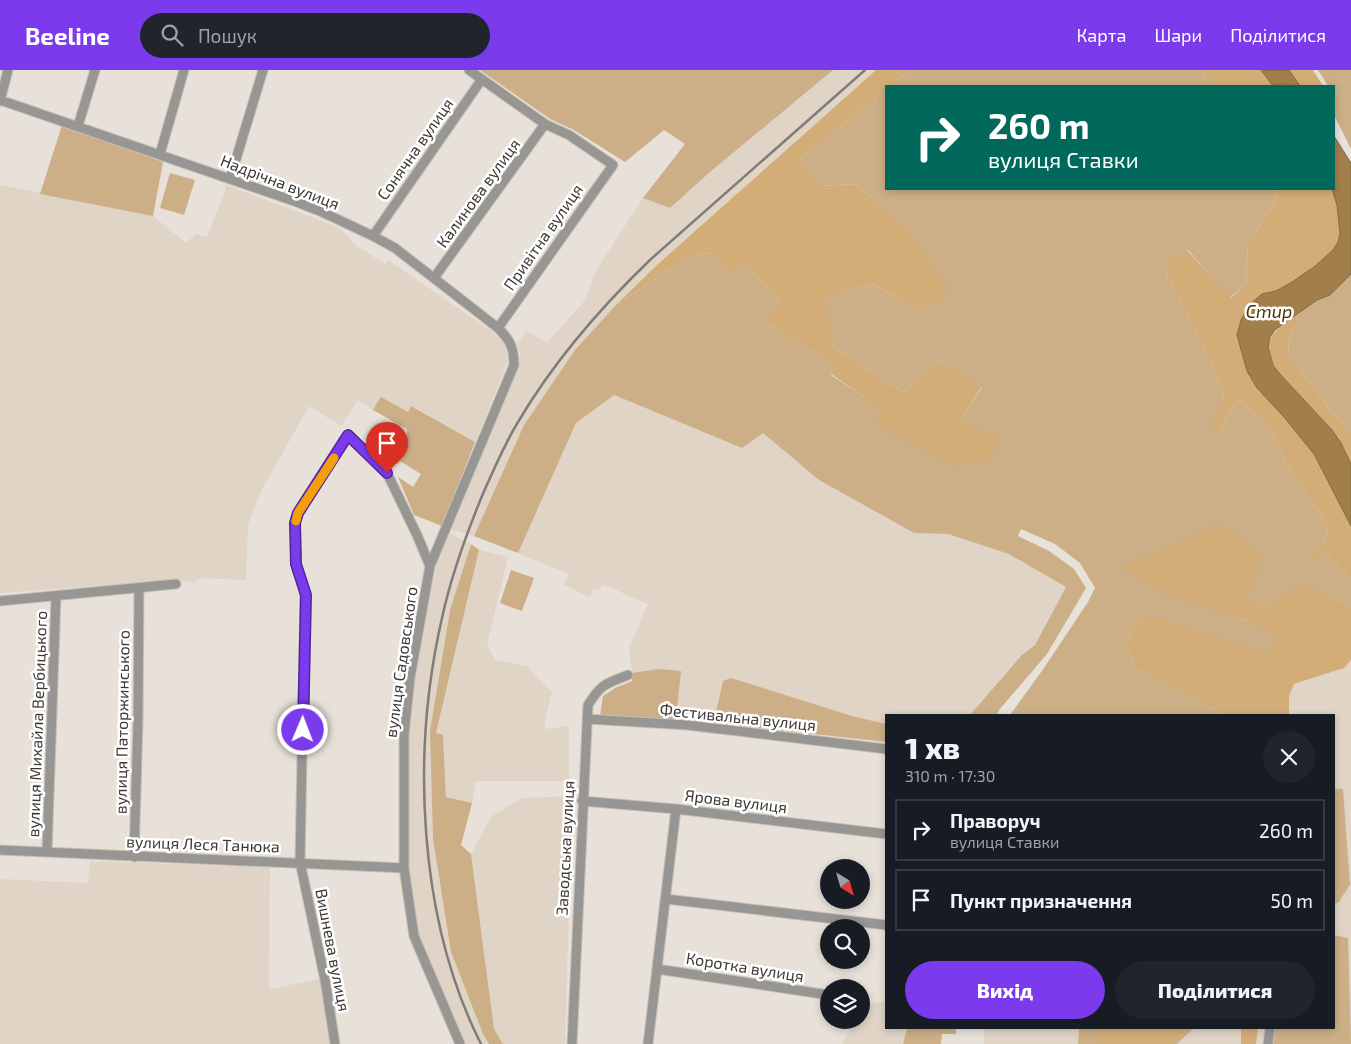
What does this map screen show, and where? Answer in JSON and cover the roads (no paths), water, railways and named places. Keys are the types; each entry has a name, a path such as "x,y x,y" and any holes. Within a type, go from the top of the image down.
{"street":[{"path":"0,100 8,70"},
{"path":"78,126 95,70"},
{"path":"160,154 184,70"},
{"path":"230,178 263,70"},
{"path":"468,70 545,124"},
{"name":"Сонячна вулиця","path":"373,236 482,80"},
{"name":"Надрічна вулиця","path":"0,100 230,178 312,208 373,236 395,248 498,328 508,338 514,352"},
{"name":"Привітна вулиця","path":"498,328 613,165 569,135 545,124"},
{"name":"Калинова вулиця","path":"434,278 545,124"},
{"name":"вулиця Садовського","path":"460,1044 414,936 404,868 404,735 410,678 430,566 514,365 514,352"},
{"name":"Вишнева вулиця","path":"335,1044 326,980 300,862 306,595 296,564 295,523 298,513 348,435 387,473 418,534 430,566"},
{"path":"0,601 176,584"},
{"name":"вулиця Паторжинського","path":"134,856 139,588"},
{"name":"вулиця Михайла Вербицького","path":"47,852 56,597"},
{"name":"Заводська вулиця","path":"572,1044 588,705 597,689 608,682 628,675"},
{"name":"Фестивальна вулиця","path":"587,719 687,725 885,749"},
{"name":"Ярова вулиця","path":"582,802 676,810 885,834"},
{"path":"648,1044 676,810"},
{"name":"вулиця Леся Танюка","path":"0,850 404,868"},
{"path":"666,899 885,925"},
{"name":"Коротка вулиця","path":"657,969 820,994"},
{"path":"1268,1044 1270,1029"}],"water":[{"path":"1261,70 1289,70 1299,85 1272,85"},
{"name":"Стир","path":"1335,138 1351,163 1351,274 1330,295 1317,300 1275,330 1270,337 1268,347 1273,365 1332,430 1341,443 1351,464 1351,526 1314,454 1257,388 1247,371 1237,335 1241,320 1249,305 1262,294 1276,291 1292,282 1314,267 1333,250 1340,234 1337,205 1332,190 1335,190"}],"railway":[{"path":"481,1044 460,995 444,944 433,890 426,835 424,779 426,724 432,670 442,618 454,571 476,511 499,458 532,399 562,357 596,316 651,259 865,70"}]}
